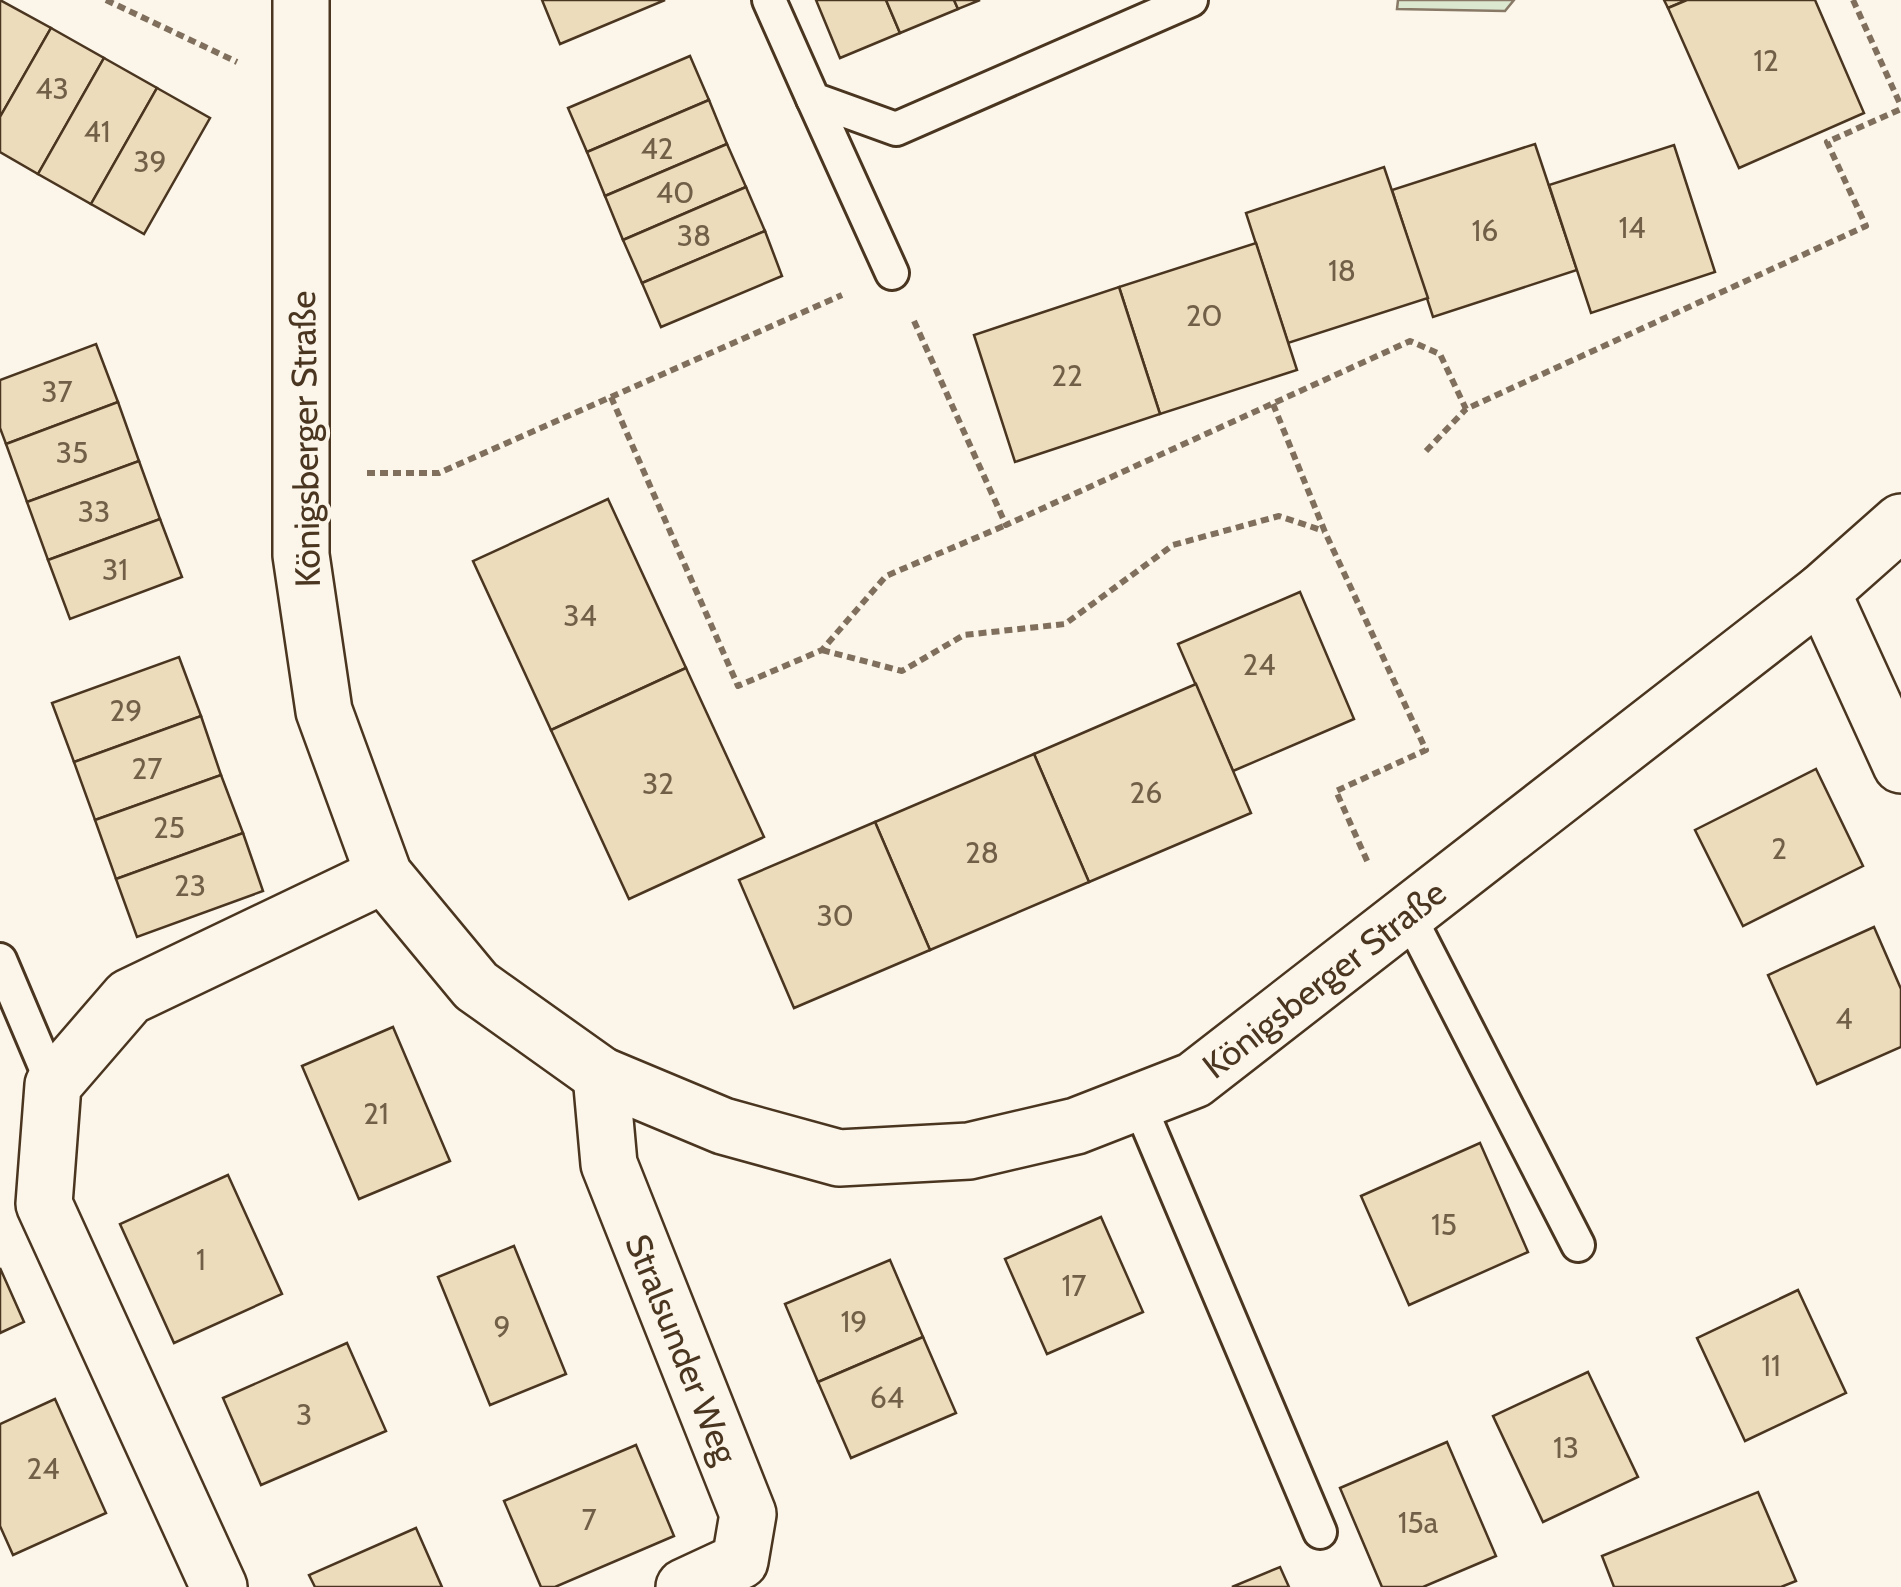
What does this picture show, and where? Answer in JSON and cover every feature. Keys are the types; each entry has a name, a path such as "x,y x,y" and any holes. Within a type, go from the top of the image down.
{"street":[{"name":"Königsberger Straße","path":"301,0 301,555 324,710 384,875 476,986 601,1076 722,1126 839,1158 969,1151 1076,1126 1194,1080 1822,592 1901,522"},
{"path":"1822,592 1901,766"},
{"path":"218,1587 44,1204 53,1085 129,997 384,875"},
{"name":"Stralsunder Weg","path":"601,1076 609,1164 748,1514 740,1561 684,1587"}],"lane":[{"path":"770,0 892,273"},
{"path":"813,99 896,129 1191,0"},
{"path":"1402,919 1578,1245"},
{"path":"0,960 53,1085"},
{"path":"1138,1102 1320,1532"}],"path":[{"path":"106,0 301,93"},
{"path":"1426,450 1466,409 1866,226 1827,142 1901,107 1853,0"},
{"path":"300,473 439,472 892,273 1006,525"},
{"path":"610,397 738,686 822,650 886,576 1410,341 1440,354 1466,409"},
{"path":"1273,404 1325,532 1426,750 1336,791 1402,919"},
{"path":"822,650 902,671 964,634 1065,624 1173,544 1279,516 1325,532"}],"green space":[{"path":"1398,0 1514,0 1505,11 1397,9"}],"building":[{"path":"0,0 51,28 0,117"},
{"path":"542,0 665,0 560,44"},
{"path":"816,0 886,0 900,33 840,58"},
{"path":"886,0 954,0 958,9 900,33"},
{"path":"954,0 980,0 958,9"},
{"path":"1664,0 1687,0 1668,8"},
{"path":"1687,0 1815,0 1864,113 1739,168 1668,8"},
{"path":"51,28 104,58 38,174 0,152 0,117"},
{"path":"690,56 709,100 587,152 568,108"},
{"path":"104,58 157,88 91,204 38,174"},
{"path":"157,88 210,118 144,234 91,204"},
{"path":"709,100 727,144 605,196 587,152"},
{"path":"727,144 746,187 623,240 605,196"},
{"path":"1535,144 1577,270 1433,317 1392,190"},
{"path":"1674,145 1715,272 1591,313 1549,185"},
{"path":"1384,167 1428,298 1288,343 1246,213"},
{"path":"746,187 765,231 642,283 623,240"},
{"path":"765,231 782,276 661,327 642,283"},
{"path":"1256,243 1297,370 1160,414 1119,287"},
{"path":"1119,287 1160,414 1015,462 974,335"},
{"path":"96,344 118,402 6,444 0,428 0,380"},
{"path":"118,402 139,461 27,502 6,444"},
{"path":"139,461 160,519 48,560 27,502"},
{"path":"608,499 686,668 551,730 473,561"},
{"path":"160,519 182,577 70,619 48,560"},
{"path":"1300,592 1354,719 1233,771 1178,644"},
{"path":"179,657 201,716 74,762 52,703"},
{"path":"686,668 764,837 629,899 551,730"},
{"path":"1196,684 1251,813 1089,882 1034,754"},
{"path":"201,716 221,775 95,820 74,762"},
{"path":"1034,754 1089,882 930,950 875,822"},
{"path":"1816,769 1863,866 1743,926 1695,830"},
{"path":"221,775 243,833 116,879 95,820"},
{"path":"875,822 930,950 794,1008 739,880"},
{"path":"243,833 263,891 137,937 116,879"},
{"path":"1874,927 1901,989 1901,1047 1817,1084 1768,975"},
{"path":"393,1027 450,1161 359,1199 302,1066"},
{"path":"1480,1143 1528,1252 1409,1305 1361,1196"},
{"path":"228,1175 282,1294 174,1343 120,1224"},
{"path":"1101,1217 1143,1312 1047,1354 1005,1259"},
{"path":"514,1246 566,1374 490,1405 438,1277"},
{"path":"890,1260 923,1337 818,1382 785,1304"},
{"path":"0,1268 24,1322 0,1333"},
{"path":"1798,1290 1846,1393 1745,1441 1697,1338"},
{"path":"923,1337 956,1413 851,1458 818,1382"},
{"path":"347,1343 386,1431 261,1485 223,1398"},
{"path":"1588,1372 1638,1477 1543,1522 1493,1416"},
{"path":"55,1399 106,1513 13,1555 0,1526 0,1424"},
{"path":"1447,1442 1496,1556 1423,1587 1382,1587 1340,1488"},
{"path":"636,1445 674,1536 555,1587 541,1587 504,1501"},
{"path":"1758,1492 1796,1581 1781,1587 1614,1587 1602,1556"},
{"path":"416,1528 442,1587 315,1587 309,1575"},
{"path":"1280,1567 1289,1587 1232,1587"}]}
